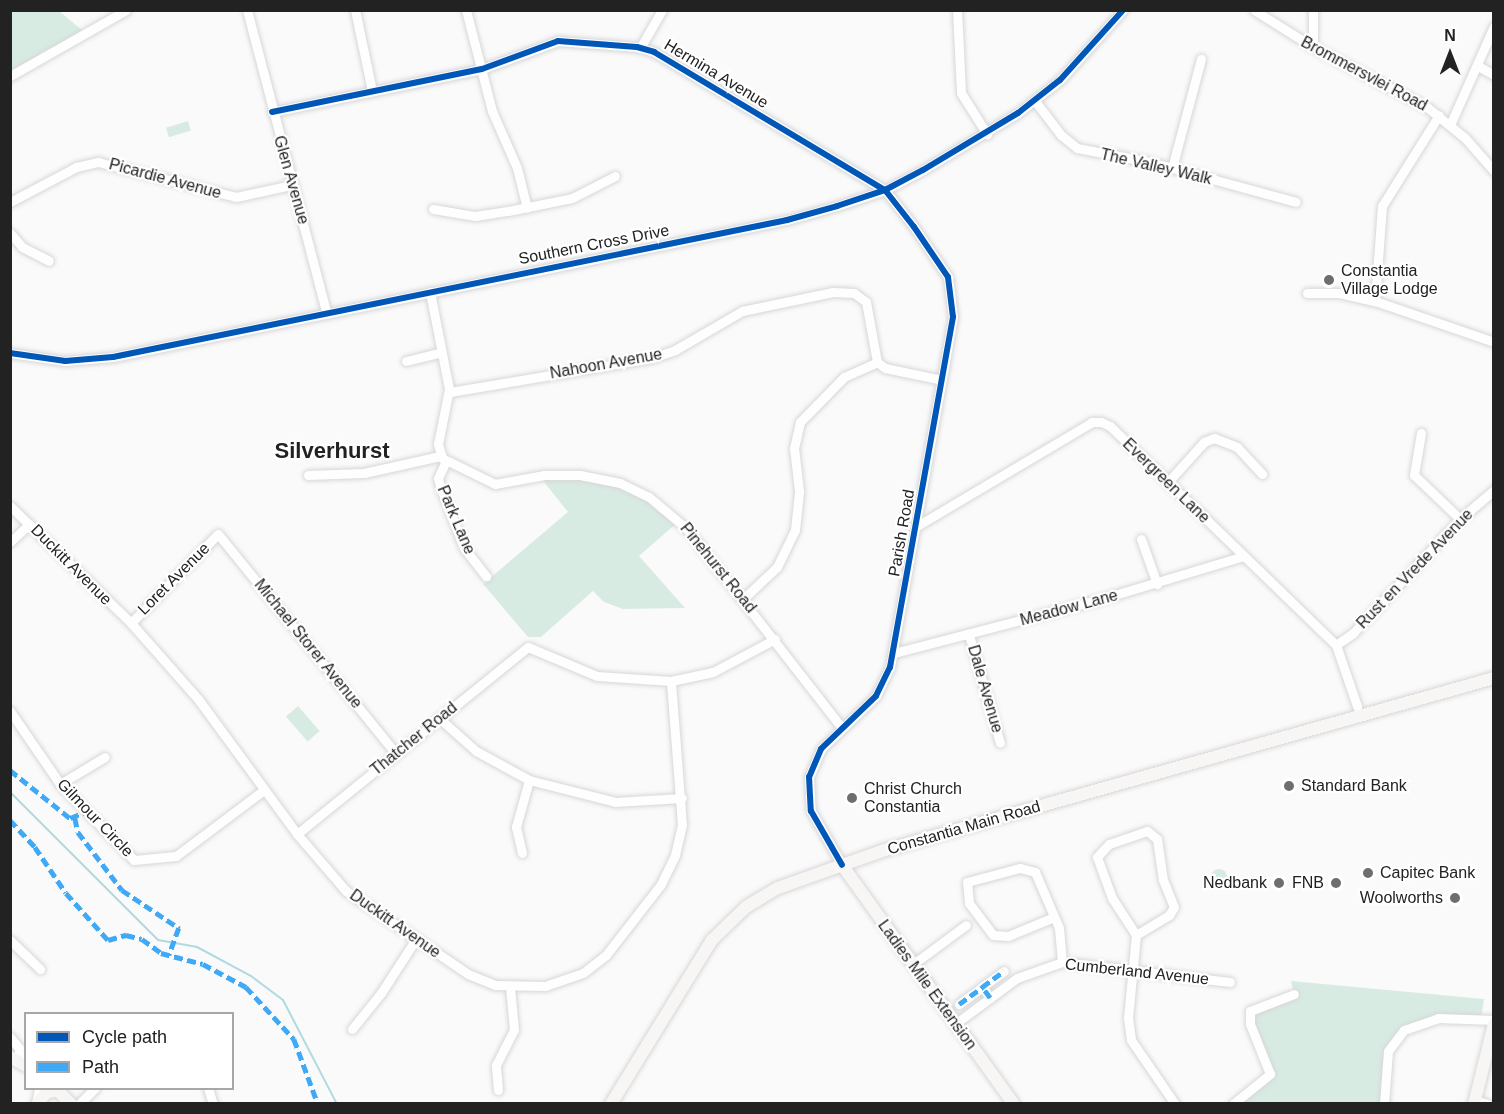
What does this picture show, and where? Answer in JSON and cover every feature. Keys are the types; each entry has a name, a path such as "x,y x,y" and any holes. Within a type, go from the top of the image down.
{"main road":[{"name":"Constantia Main Road","path":"611,1104 703,951 722,928 762,897 842,865 1492,678"},
{"name":"Ladies Mile Extension","path":"842,865 1009,1102"},
{"path":"1474,1102 1494,1022"},
{"path":"37,1104 46,1093 54,1090"},
{"path":"57,1090 71,1104"}],"street":[{"path":"10,76 126,10"},
{"name":"Glen Avenue","path":"247,10 291,185 327,314"},
{"path":"355,10 372,91"},
{"path":"466,10 496,126 516,168 527,208"},
{"path":"640,48 662,10"},
{"path":"957,10 962,93 987,134"},
{"name":"Southern Cross Drive","path":"10,353 52,360 98,359 787,220 885,190 987,134 1035,101 1086,54 1123,10"},
{"name":"Brommersvlei Road","path":"1254,10 1313,47 1439,115 1494,171"},
{"path":"1312,10 1313,47"},
{"path":"1450,125 1494,26"},
{"name":"Hermina Avenue","path":"272,112 482,69 558,41 640,48 885,190"},
{"path":"1172,168 1201,59"},
{"path":"1478,66 1494,75"},
{"name":"The Valley Walk","path":"1035,101 1061,135 1077,148 1172,168 1296,202"},
{"path":"1376,301 1382,206 1439,115"},
{"name":"Picardie Avenue","path":"10,202 76,167 98,162 236,197 291,185"},
{"path":"433,209 475,216 527,208 572,198 615,176"},
{"name":"Parish Road","path":"842,865 816,822 808,790 816,756 841,727 876,696 894,653 953,317 953,290 940,262 885,190"},
{"path":"10,233 22,247 49,261"},
{"path":"308,475 364,473 443,459 438,444 450,392 430,292"},
{"name":"Nahoon Avenue","path":"450,392 652,358 675,350 742,311 833,292 854,292 866,302 877,362"},
{"path":"1307,293 1339,293 1376,301 1494,342"},
{"path":"406,360 442,352"},
{"path":"743,599 777,567 795,530 799,491 794,448 800,422 844,377 877,362 885,368 942,380"},
{"name":"Evergreen Lane","path":"917,526 1092,422 1110,426 1336,645 1357,706"},
{"path":"1421,433 1414,475 1460,519"},
{"path":"1168,482 1204,442 1214,438 1238,447 1262,474"},
{"name":"Pinehurst Road","path":"443,459 495,484 564,474 620,483 649,497 678,519 775,639 841,727"},
{"name":"Park Lane","path":"443,459 438,478 440,486 464,548 486,576"},
{"name":"Rust en Vrede Avenue","path":"1336,645 1353,633 1460,519 1494,490"},
{"name":"Duckitt Avenue","path":"10,506 131,623 198,699 297,834 346,891 468,974 510,987 545,986 565,981 606,955 668,870 680,841 682,798 671,681"},
{"path":"920,508 937,514"},
{"path":"10,542 29,524"},
{"name":"Loret Avenue","path":"131,623 218,534"},
{"name":"Michael Storer Avenue","path":"218,534 396,754"},
{"path":"1141,539 1157,584"},
{"name":"Meadow Lane","path":"894,653 1157,584 1244,556"},
{"name":"Dale Avenue","path":"969,634 1000,743"},
{"path":"671,681 713,672 775,639"},
{"name":"Thatcher Road","path":"297,834 531,646 573,669 597,676 671,681"},
{"name":"Gilmour Circle","path":"10,711 60,784 129,856 139,861 176,856 264,790"},
{"path":"439,718 470,747 529,780 615,802 682,798"},
{"path":"60,784 105,757"},
{"path":"522,853 516,827 529,780"},
{"path":"1136,935 1169,915 1174,907 1163,880 1157,839 1147,831 1108,844 1097,857 1112,898 1136,935 1128,1018 1131,1040 1175,1104"},
{"path":"1054,917 1008,936 993,934 969,903 967,882 975,877 1031,869 1038,876 1061,934 1062,962"},
{"path":"912,965 966,926"},
{"path":"352,1029 381,993 416,939"},
{"path":"10,940 40,969"},
{"name":"Cumberland Avenue","path":"955,1024 1032,970 1062,962 1230,982"},
{"path":"958,1004 1004,971"},
{"path":"498,1090 496,1065 514,1030 510,987"},
{"path":"982,987 990,998"},
{"path":"1233,1104 1270,1074 1250,1024 1250,1011 1294,994"},
{"path":"1384,1104 1388,1051 1404,1030 1438,1018 1494,1022"},
{"path":"10,1037 19,1048 18,1062"},
{"path":"79,1104 94,1090"},
{"path":"1474,1102 1487,1104"}],"shaded area":[{"path":"11,11 59,11 82,30 11,76"},
{"path":"188,121 191,131 169,137 166,128"},
{"path":"540,477 605,481 648,499 678,522 639,556 685,608 623,609 604,602 593,591 541,637 528,637 483,584 568,512"},
{"path":"298,706 320,731 308,741 286,716"},
{"path":"1219,869 1227,877 1219,885 1211,877"},
{"path":"1291,981 1484,999 1481,1018 1413,1026 1391,1046 1385,1103 1233,1104 1268,1077 1249,1015 1294,994"}],"waterway":[{"path":"10,792 158,940 197,947 251,976 283,1000 337,1104"}],"marked path":[{"path":"10,770 70,818 85,812"},
{"path":"75,818 78,832 122,890 179,928 169,955"},
{"path":"10,820 35,847 66,893 108,940 126,935 142,939 161,953 203,964 246,987 294,1039 318,1104"},
{"path":"990,998 982,987 1004,971"},
{"path":"959,1004 982,987"}],"cycle path":[{"path":"10,353 65,361 113,357 787,220 837,206 885,190 1018,113 1060,80 1123,10"},
{"path":"272,112 482,69 558,41 637,47 654,52 885,190 914,227 948,277 953,317 890,667 876,696 821,749 809,777 811,811 842,865"}],"place":[{"name":"Constantia Village Lodge","path":"1329,280"},
{"name":"Standard Bank","path":"1289,786"},
{"name":"Christ Church Constantia","path":"852,798"},
{"name":"Capitec Bank","path":"1368,873"},
{"name":"Nedbank","path":"1279,883"},
{"name":"FNB","path":"1336,883"},
{"name":"Woolworths","path":"1455,898"}],"district":[{"name":"Silverhurst","path":"332,451"}]}
